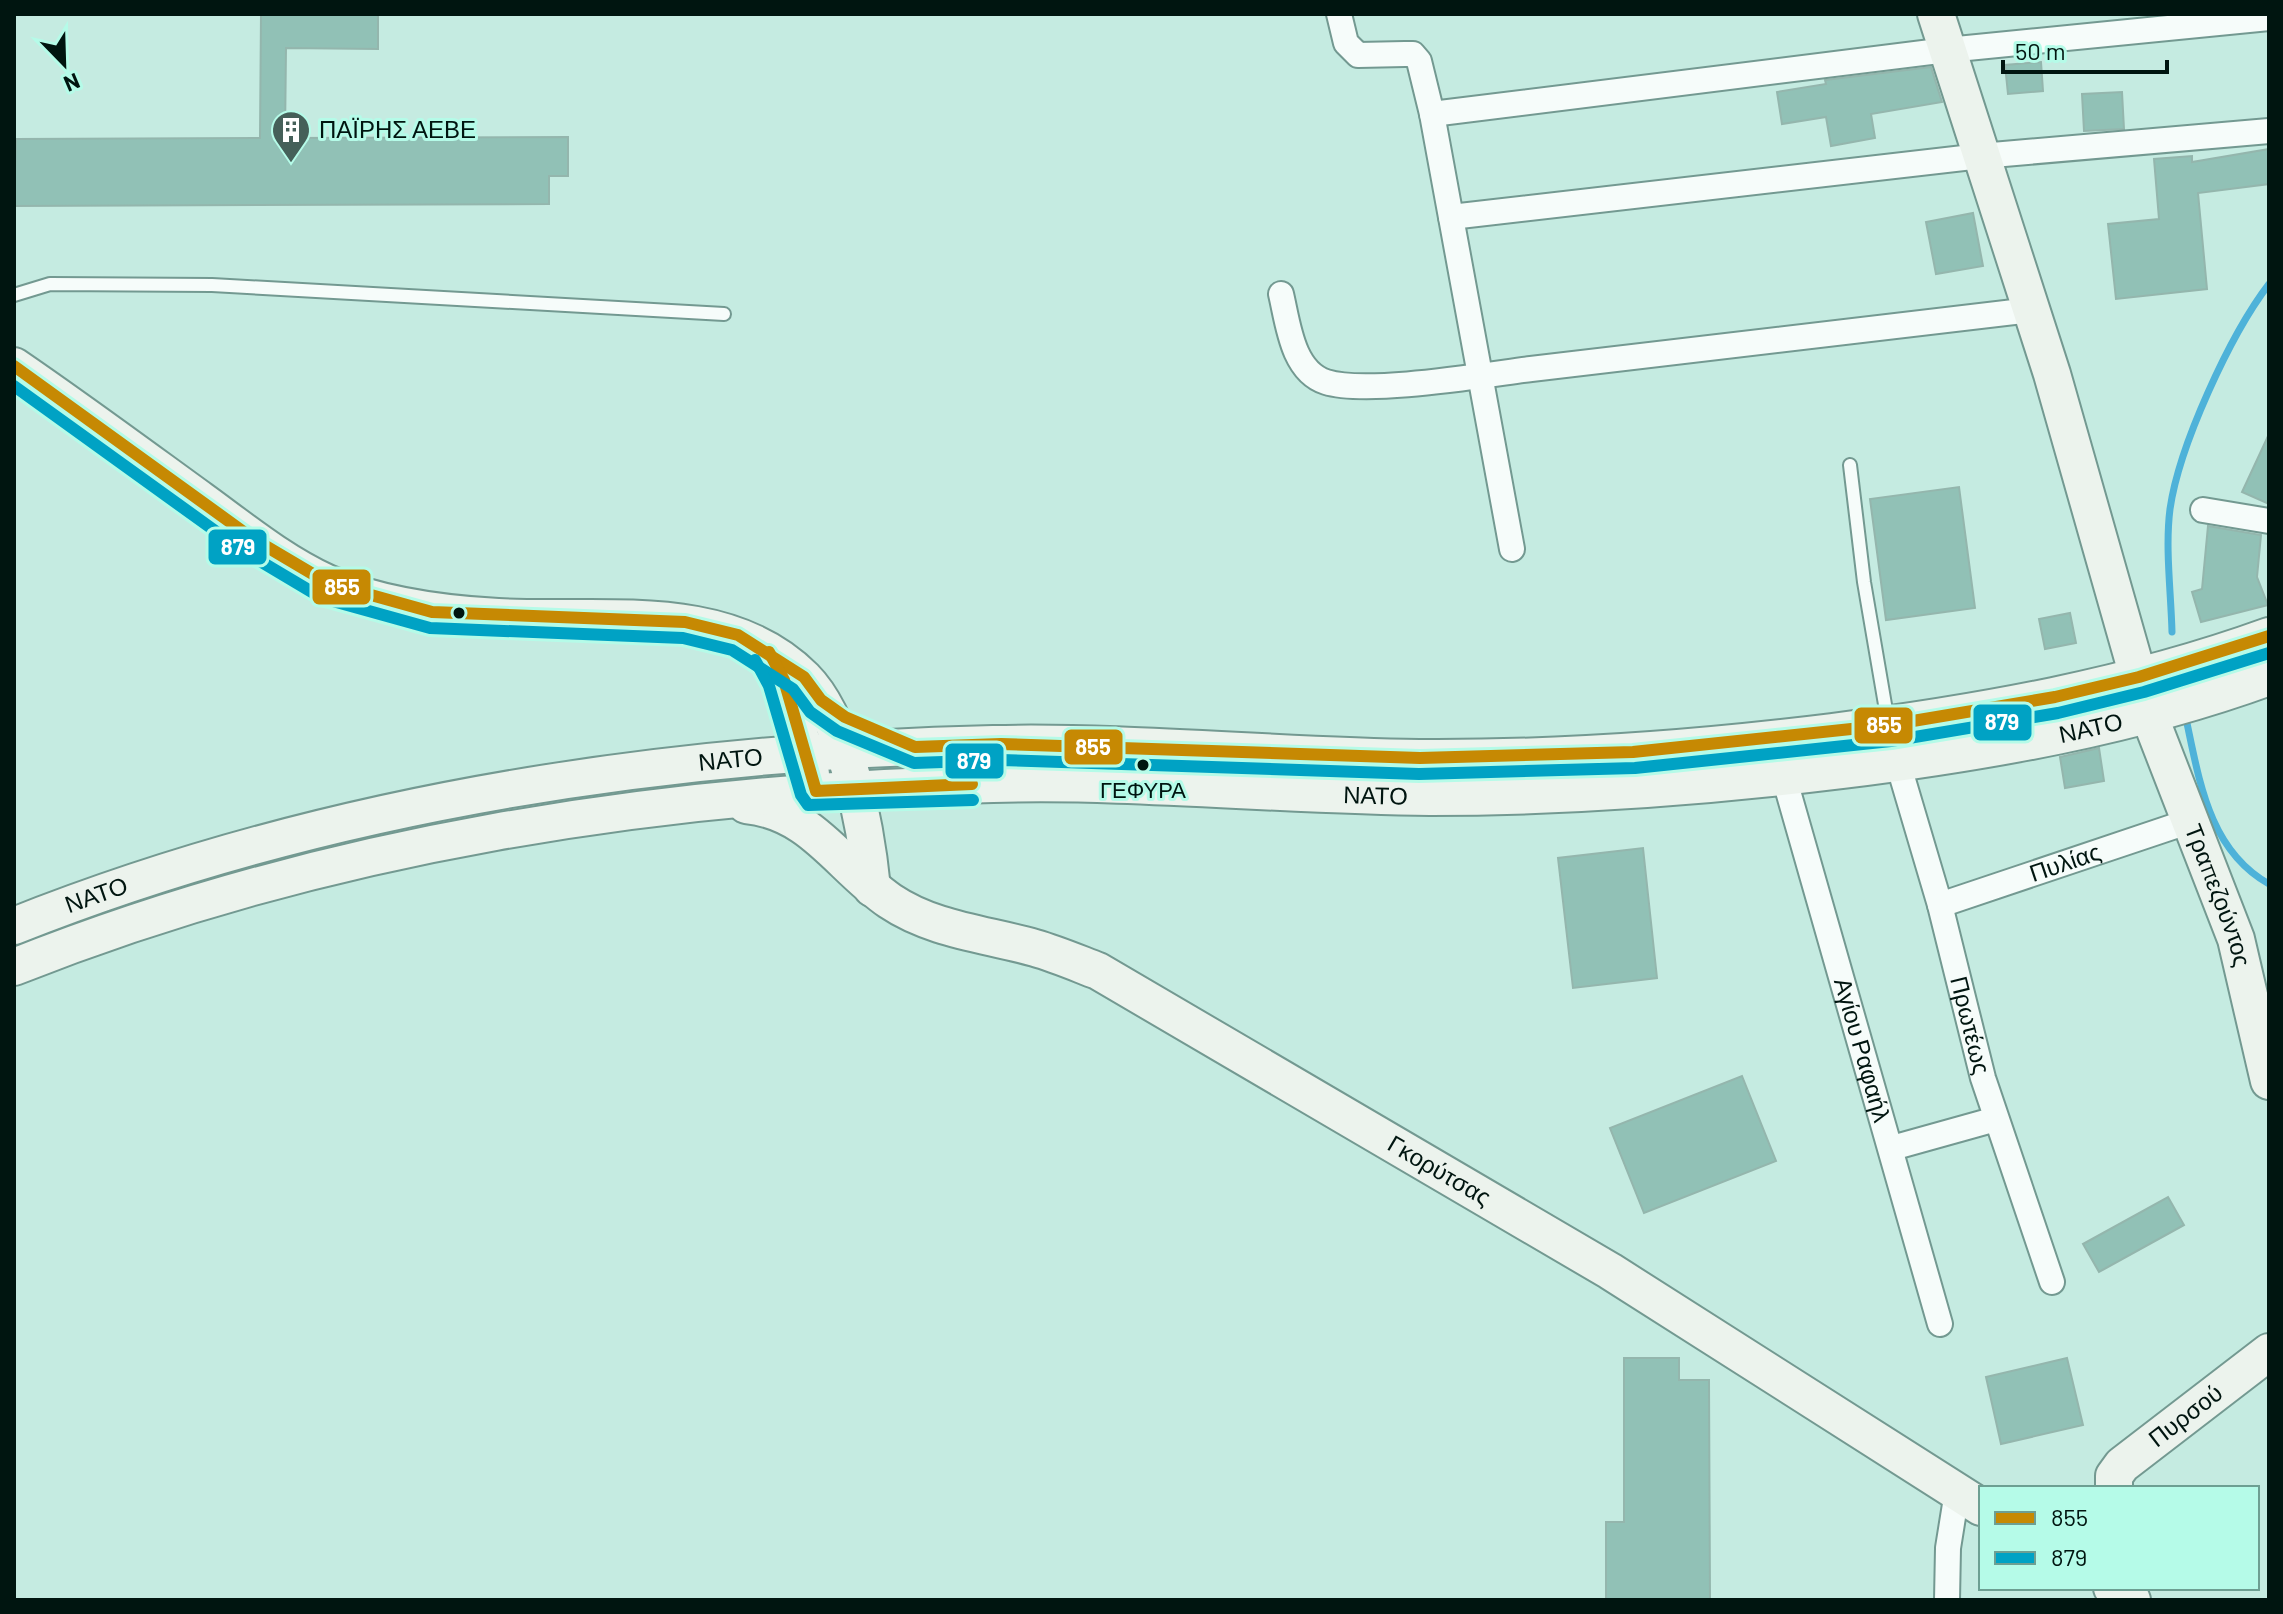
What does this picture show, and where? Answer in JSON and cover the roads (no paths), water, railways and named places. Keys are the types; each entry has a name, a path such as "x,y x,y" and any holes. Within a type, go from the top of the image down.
{"main road":[{"name":"Τραπεζούντος","path":"1936,14 2031,310 2149,715 2236,939 2269,1081"},
{"path":"14,366 252,538 328,583 432,612 685,622 738,635 776,666 804,677 821,700 843,751 853,789 856,855"},
{"name":"ΝΑΤΟ","path":"14,926 161,873 344,824 494,794 740,759 1001,744 1420,758 1633,752 1889,725 2055,697 2139,677 2269,636"},
{"path":"776,666 816,791 856,855"},
{"path":"740,759 764,737 781,713 776,666"},
{"name":"ΝΑΤΟ","path":"14,967 157,915 356,861 500,833 701,801 816,791 1000,783 1502,796 1636,791 1898,763 2039,740 2149,715 2269,677"},
{"path":"821,700 862,727 915,747"},
{"path":"856,855 886,803 916,786"},
{"path":"701,801 771,808 856,855"},
{"name":"Γκορύτσας","path":"856,855 872,888 915,915 964,932 1036,948 1098,971 1610,1271 1969,1499"},
{"name":"Πυρσού","path":"2114,1486 2114,1476 2122,1465 2269,1352"}],"street":[{"path":"1339,14 1346,43 1358,55 1405,54 1416,57 1432,114 1512,549"},
{"path":"1432,114 1947,50 2269,18"},
{"path":"1451,217 1981,156 2269,131"},
{"path":"1281,294 1292,344 1303,365 1323,381 1346,385 1480,375 2031,310"},
{"path":"2203,510 2269,521"},
{"name":"Πρωτέως","path":"1898,763 1940,905 1962,1004 1996,1119 2052,1282"},
{"name":"Αγίου Ραφαήλ","path":"1784,777 1940,1324"},
{"name":"Πυλίας","path":"1940,905 2190,821"},
{"path":"1892,1148 1996,1119"},
{"path":"1947,1600 1948,1548 1969,1499"}],"lane":[{"path":"14,295 50,284 212,285 724,314"},
{"path":"1850,465 1864,582 1889,725"}],"waterway":[{"path":"2172,632 2168,539 2175,483 2208,392 2238,332 2269,284"},
{"path":"2185,714 2201,786 2219,831 2232,852 2248,869 2269,884"}],"place":[{"name":"ΠΑΪΡΗΣ ΑΕΒΕ","path":"291,164"},
{"name":"ΓΕΦΥΡΑ","path":"1143,765"}]}
